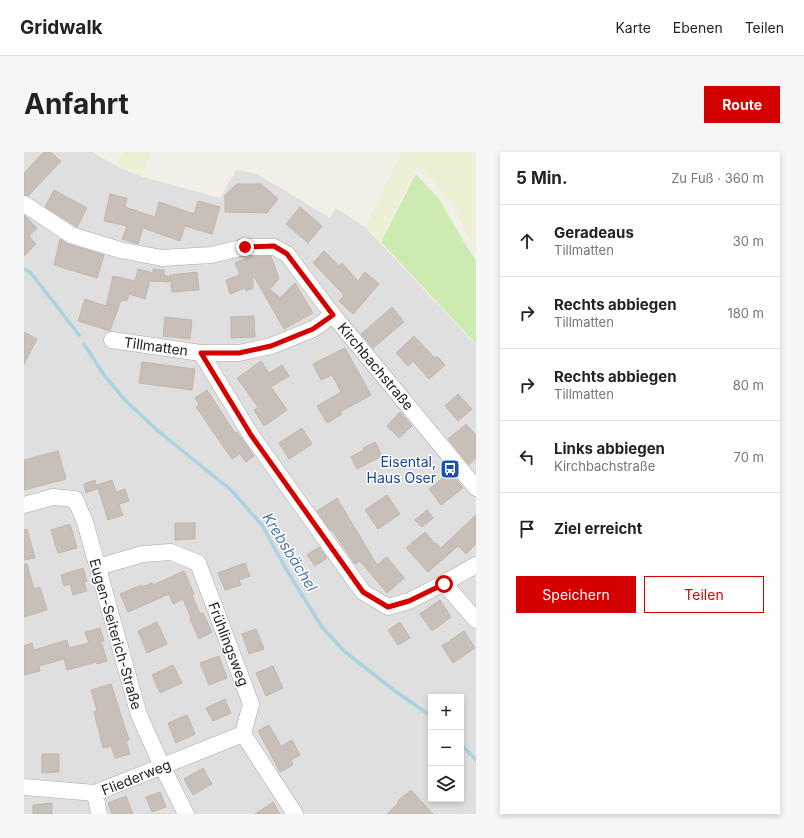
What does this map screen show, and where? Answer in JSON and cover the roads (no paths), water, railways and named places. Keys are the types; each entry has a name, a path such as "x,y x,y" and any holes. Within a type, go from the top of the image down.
{"street":[{"name":"Kirchbachstraße","path":"24,204 71,235 120,250 162,258 211,255 245,247 274,246 287,254 333,315 476,488"},
{"name":"Tillmatten","path":"112,340 201,353 239,353 271,346 313,329 333,315"},
{"name":"Tillmatten","path":"201,353 251,435 363,592 388,607 409,601 444,584 476,565"},
{"name":"Eugen-Seiterich-Straße","path":"24,505 53,497 75,499 85,522 122,660 139,715 186,814"},
{"name":"Frühlingsweg","path":"98,568 143,554 171,552 198,563 251,704 243,734"},
{"path":"444,584 476,620"},
{"path":"243,734 295,814"},
{"name":"Fliederweg","path":"24,787 96,793 243,734"},
{"path":"96,793 99,814"}],"waterway":[{"name":"Krebsbächel","path":"24,269 31,273 79,335"},
{"name":"Krebsbächel","path":"84,344 104,375 125,400 158,431 231,490 262,525 286,569 322,627 344,651 395,691 428,714"},
{"name":"Krebsbächel","path":"464,747 476,760"}],"place":[{"name":"Eisental, Haus Oser","path":"450,469"}]}
